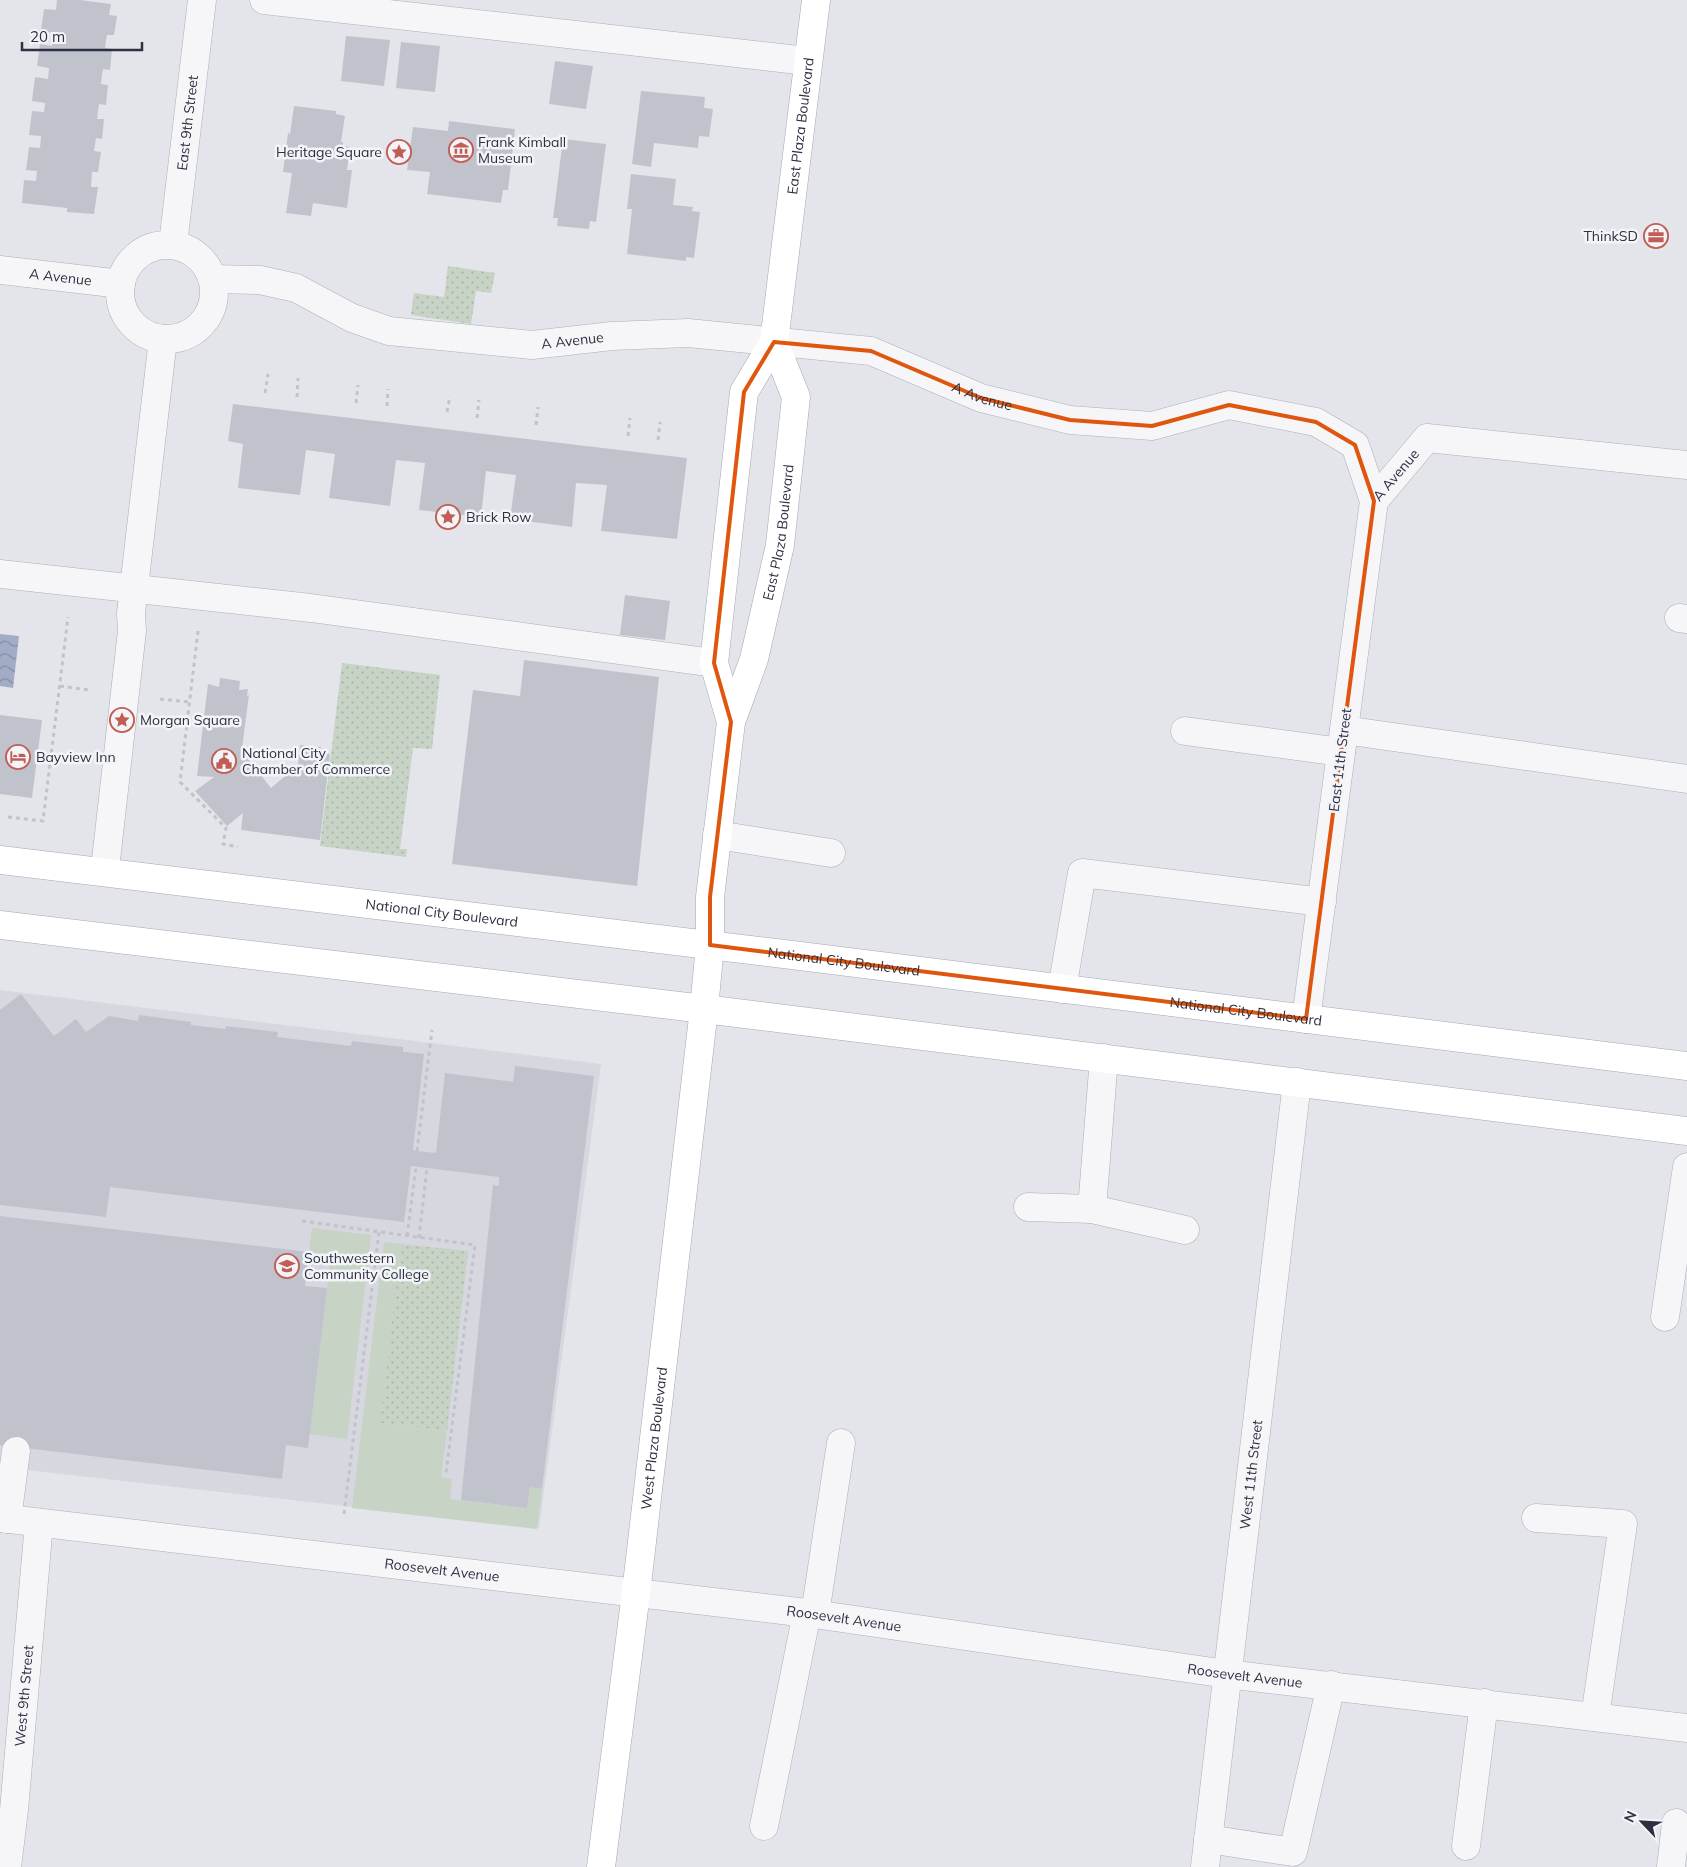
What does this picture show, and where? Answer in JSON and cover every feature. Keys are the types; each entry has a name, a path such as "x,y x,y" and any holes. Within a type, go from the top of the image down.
{"main road":[{"name":"East Plaza Boulevard","path":"731,722 714,663 744,392 774,342 816,0"},
{"name":"East Plaza Boulevard","path":"704,1009 710,945 710,897 731,722 754,659 780,545 796,397 774,342"},
{"name":"National City Boulevard","path":"0,860 710,945 1687,1066"},
{"path":"0,925 704,1009 1682,1130"},
{"name":"West Plaza Boulevard","path":"601,1867 636,1593 704,1009"}],"street":[{"name":"East 9th Street","path":"173,244 202,0"},
{"path":"264,0 387,7 807,61"},
{"path":"173,244 186,248 198,255 207,266 213,279 215,294 211,309 204,322 192,332 178,338 163,339 148,335 134,326 126,314 121,300 120,284 125,270 133,258 145,250 158,245 173,244"},
{"name":"A Avenue","path":"0,270 120,284"},
{"name":"A Avenue","path":"213,279 260,280 296,288 352,318 389,331 532,345 612,336 688,333 871,351 980,398 1070,420 1152,426 1229,404 1316,422 1355,445 1374,501"},
{"path":"106,860 132,631 131,613 163,339"},
{"name":"A Avenue","path":"1374,501 1427,438 1687,466"},
{"name":"East 11th Street","path":"1306,1019 1374,501"},
{"path":"0,574 311,608 714,663"},
{"path":"1184,731 1343,741 1687,780"},
{"path":"717,835 830,853"},
{"path":"1062,989 1082,873 1322,902"},
{"path":"1092,1209 1104,1058"},
{"name":"West 11th Street","path":"1205,1867 1297,1082"},
{"path":"1666,1317 1687,1167"},
{"path":"1028,1207 1092,1209 1185,1230"},
{"path":"764,1826 811,1614 841,1443"},
{"path":"4,1518 16,1451"},
{"name":"Roosevelt Avenue","path":"4,1518 811,1614 1228,1674 1687,1728"},
{"path":"1536,1518 1623,1524 1595,1717"},
{"name":"West 9th Street","path":"7,1867 7,1822 39,1523"},
{"path":"1208,1839 1293,1852 1331,1685"},
{"path":"1466,1846 1484,1703"},
{"path":"1670,1867 1676,1823"}],"path":[{"path":"265,393 268,374"},
{"path":"296,397 298,378"},
{"path":"356,403 358,385"},
{"path":"387,406 388,388"},
{"path":"447,412 450,396"},
{"path":"477,418 479,400"},
{"path":"536,425 538,407"},
{"path":"628,436 630,418"},
{"path":"658,440 660,422"},
{"path":"8,817 43,821 68,615"},
{"path":"198,629 180,782 226,828 224,844 238,847"},
{"path":"417,1151 432,1030"},
{"path":"407,1236 416,1167"},
{"path":"419,1238 427,1168"},
{"path":"302,1221 475,1245 446,1473"},
{"path":"344,1514 379,1232"}],"highlighted area":[{"path":"774,342 871,351 981,398 1070,420 1152,426 1229,405 1316,422 1355,445 1374,501 1306,1019 710,945 710,897 731,722 714,663 744,392"}],"shaded area":[{"name":"Southwestern Community College","path":"0,990 601,1064 539,1528 0,1467"}],"green space":[{"path":"448,266 495,273 491,293 476,291 471,324 411,315 414,293 444,297"},
{"path":"342,663 440,675 432,749 413,748 400,849 407,849 406,857 320,846"},
{"path":"312,1228 371,1235 347,1439 309,1434 331,1255 309,1252"},
{"path":"384,1242 401,1244 380,1423 447,1431 441,1477 452,1479 450,1499 527,1508 530,1487 542,1489 537,1529 352,1508"},
{"path":"401,1244 468,1251 447,1431 380,1423"}],"water":[{"path":"0,634 19,636 13,688 0,686"}],"building":[{"path":"57,0 80,0 111,4 109,15 117,16 114,35 107,35 105,48 112,49 110,70 103,69 102,74 101,84 108,85 106,105 99,104 97,119 104,119 102,139 96,138 94,151 101,152 98,172 92,172 91,187 98,187 94,214 67,212 67,208 22,203 24,180 36,181 37,171 26,170 29,147 40,148 41,136 29,135 32,111 44,112 45,103 32,101 35,77 48,79 49,68 37,66 40,44 52,46 54,33 41,31 44,9 56,10"},
{"path":"346,36 390,40 384,86 341,81"},
{"path":"401,42 440,46 435,92 396,88"},
{"path":"555,61 593,66 586,109 549,104"},
{"path":"641,91 705,97 704,108 713,109 709,137 699,136 698,148 654,143 651,167 632,164"},
{"path":"294,106 336,111 336,114 345,116 341,142 343,142 343,146 350,147 347,170 352,170 347,208 313,203 311,216 286,213 292,173 283,172"},
{"name":"Frank Kimball Museum","path":"449,121 515,129 508,190 503,190 501,203 427,194 430,172 407,170 413,127 448,131"},
{"path":"563,139 606,144 596,222 590,221 589,229 557,226 558,218 553,218"},
{"path":"631,174 676,179 673,205 693,207 692,211 700,212 694,258 686,257 686,261 627,254 632,209 627,209"},
{"path":"233,404 687,458 677,539 601,531 607,485 576,483 572,527 510,519 516,475 486,471 481,517 419,510 425,463 396,460 390,506 329,498 335,454 306,450 300,495 238,488 243,444 228,441"},
{"path":"625,595 670,601 665,640 620,635"},
{"path":"524,660 659,677 637,886 452,864 473,690 520,696"},
{"name":"National City Chamber of Commerce","path":"220,678 240,681 239,690 248,689 247,696 249,695 241,756 244,754 271,788 298,765 300,745 321,747 320,753 330,754 320,840 241,830 243,813 227,826 195,791 214,777 197,776 208,684 219,687"},
{"name":"Bayview Inn","path":"0,715 42,720 32,798 0,794"},
{"name":"Southwestern Community College","path":"21,994 54,1036 76,1019 86,1032 109,1016 138,1021 139,1015 191,1022 191,1025 225,1029 226,1026 278,1032 277,1037 351,1046 352,1041 403,1047 403,1052 424,1054 413,1150 417,1151 436,1153 445,1073 513,1082 515,1066 594,1076 542,1489 530,1487 527,1508 461,1500 493,1185 499,1186 499,1177 411,1166 404,1222 110,1187 106,1217 0,1205 0,1010"},
{"path":"0,1216 309,1252 305,1286 327,1288 308,1448 286,1445 282,1479 0,1445"}],"place":[{"name":"Frank Kimball Museum","path":"461,150"},
{"name":"Heritage Square","path":"399,152"},
{"name":"ThinkSD","path":"1656,236"},
{"name":"Brick Row","path":"448,517"},
{"name":"Morgan Square","path":"122,720"},
{"name":"Bayview Inn","path":"18,757"},
{"name":"National City Chamber of Commerce","path":"224,761"},
{"name":"Southwestern Community College","path":"287,1266"}]}
